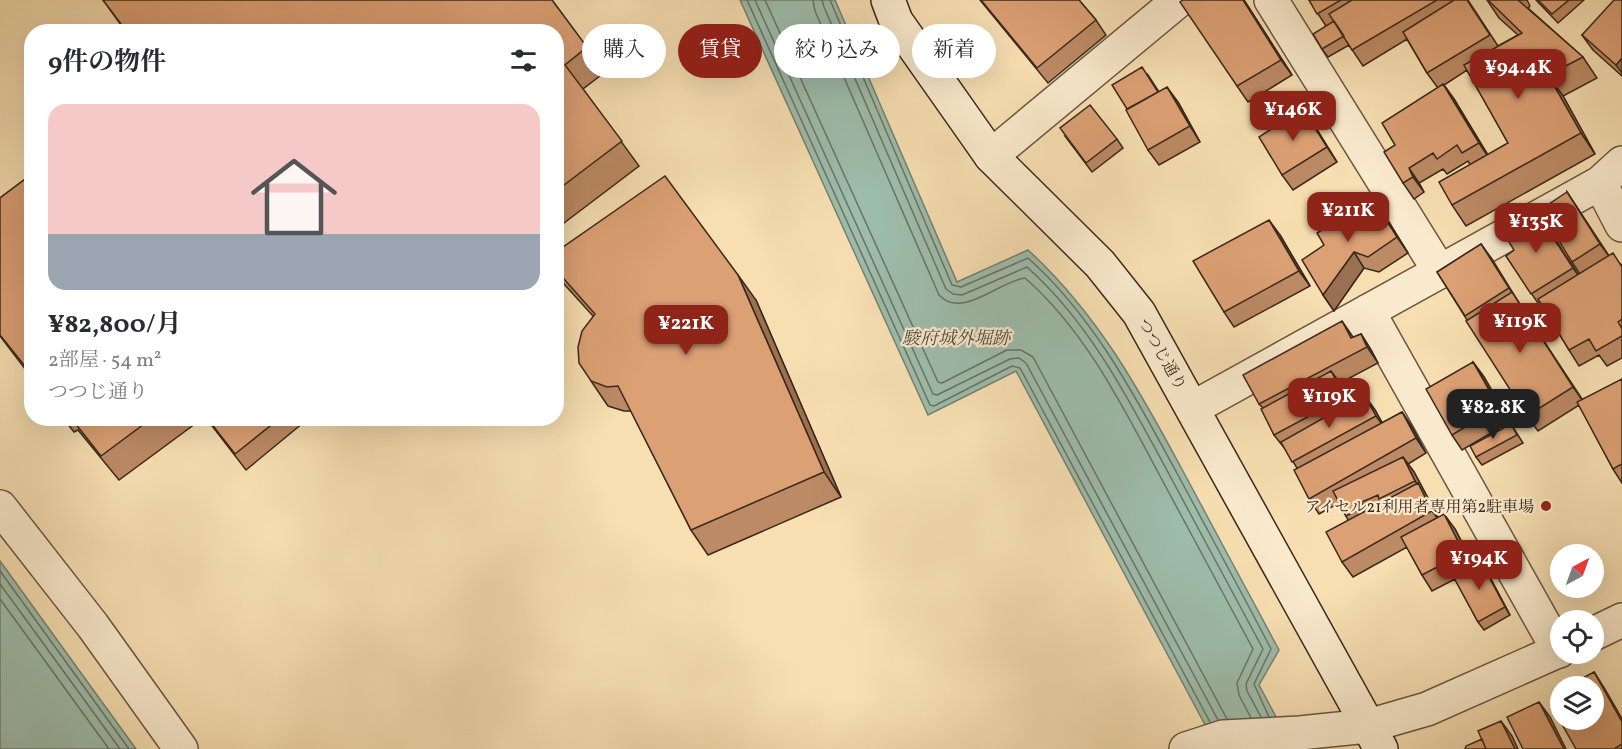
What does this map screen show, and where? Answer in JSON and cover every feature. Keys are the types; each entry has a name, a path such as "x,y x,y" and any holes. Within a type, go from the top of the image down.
{"street":[{"name":"つつじ通り","path":"888,0 896,21 991,156 1100,264 1139,313 1375,737"},
{"path":"991,156 1179,0"},
{"path":"1271,0 1440,272"},
{"path":"1193,408 1440,272 1611,173 1622,225"},
{"path":"1368,311 1550,634"},
{"path":"0,507 93,626 181,749"},
{"path":"1604,629 1622,620"},
{"path":"1189,747 1223,737 1333,730 1375,737 1427,709 1550,654"}],"water":[{"name":"駿府城外堀跡","path":"740,0 835,0 845,24 774,24 774,75 762,49 762,24 751,24"},
{"name":"駿府城外堀跡","path":"775,78 869,78 957,282 1028,250 1076,300 1097,327 1151,413 1279,650 1259,685 1293,749 1218,749 1016,371 928,415"},
{"path":"0,561 136,749 0,749"}],"building":[{"path":"103,0 552,0 582,40 582,51 565,65 622,141 564,185 564,24 121,24"},
{"path":"981,0 1079,0 1096,20 1037,68"},
{"path":"1183,0 1243,0 1281,60 1237,86 1180,2"},
{"path":"1309,0 1341,0 1317,14"},
{"path":"1352,0 1437,0 1352,50 1329,14"},
{"path":"1454,0 1467,0 1490,35 1427,73 1403,32"},
{"path":"1488,0 1518,0 1583,57 1548,75 1581,133 1452,205 1439,182 1508,143 1464,65 1522,33"},
{"path":"1538,0 1569,0 1552,14"},
{"path":"1614,0 1622,0 1622,58 1616,65 1582,35"},
{"path":"1334,21 1344,36 1322,49 1313,34"},
{"path":"1142,67 1158,92 1127,109 1112,85"},
{"path":"1443,84 1479,143 1462,153 1457,145 1437,159 1433,153 1409,168 1413,177 1403,183 1384,152 1395,145 1382,123"},
{"path":"1167,87 1190,126 1148,150 1126,110"},
{"path":"1090,105 1117,139 1086,163 1060,128"},
{"path":"1303,109 1327,147 1282,175 1259,137"},
{"path":"665,176 738,275 824,472 691,530 618,386 607,387 591,381 579,363 578,347 582,331 595,314 564,279 564,246"},
{"path":"24,180 24,365 0,335 0,198"},
{"path":"1567,192 1600,244 1572,262 1540,210"},
{"path":"1373,199 1397,237 1368,257 1354,252 1323,295 1302,260 1324,245 1317,233"},
{"path":"1537,213 1573,268 1531,294 1506,256 1514,250 1504,234"},
{"path":"1269,220 1299,271 1224,312 1193,261"},
{"path":"1481,244 1509,288 1465,316 1437,272"},
{"path":"1613,253 1622,267 1622,319 1618,322 1622,329 1622,336 1596,351 1589,339 1569,350 1538,299"},
{"path":"1512,292 1573,387 1527,416 1466,321"},
{"path":"1342,321 1351,338 1361,334 1367,347 1259,404 1243,375"},
{"path":"1473,362 1499,407 1452,435 1426,389"},
{"path":"1331,371 1345,397 1274,435 1261,409"},
{"path":"1622,379 1622,464 1613,469 1577,402"},
{"path":"1364,395 1376,416 1292,462 1281,442"},
{"path":"1402,412 1416,438 1309,499 1294,470"},
{"path":"1511,424 1517,435 1476,457 1470,446"},
{"path":"77,426 141,426 101,456"},
{"path":"213,426 270,426 235,454"},
{"path":"1403,457 1415,481 1379,499 1378,495 1362,502 1364,507 1346,516 1333,491"},
{"path":"1418,483 1432,511 1342,562 1326,532"},
{"path":"1444,514 1464,553 1422,575 1401,537"},
{"path":"1480,560 1505,607 1478,622 1453,576"},
{"path":"1604,690 1622,722 1622,744 1614,749 1576,749 1565,730 1604,730"},
{"path":"1539,702 1550,723 1550,730 1554,730 1564,749 1523,749 1507,717"},
{"path":"1501,721 1515,749 1486,749 1478,731"},
{"path":"1482,739 1486,749 1465,749 1466,746"}],"place":[{"name":"アイセル21利用者専用第2駐車場","path":"1546,506"}]}
